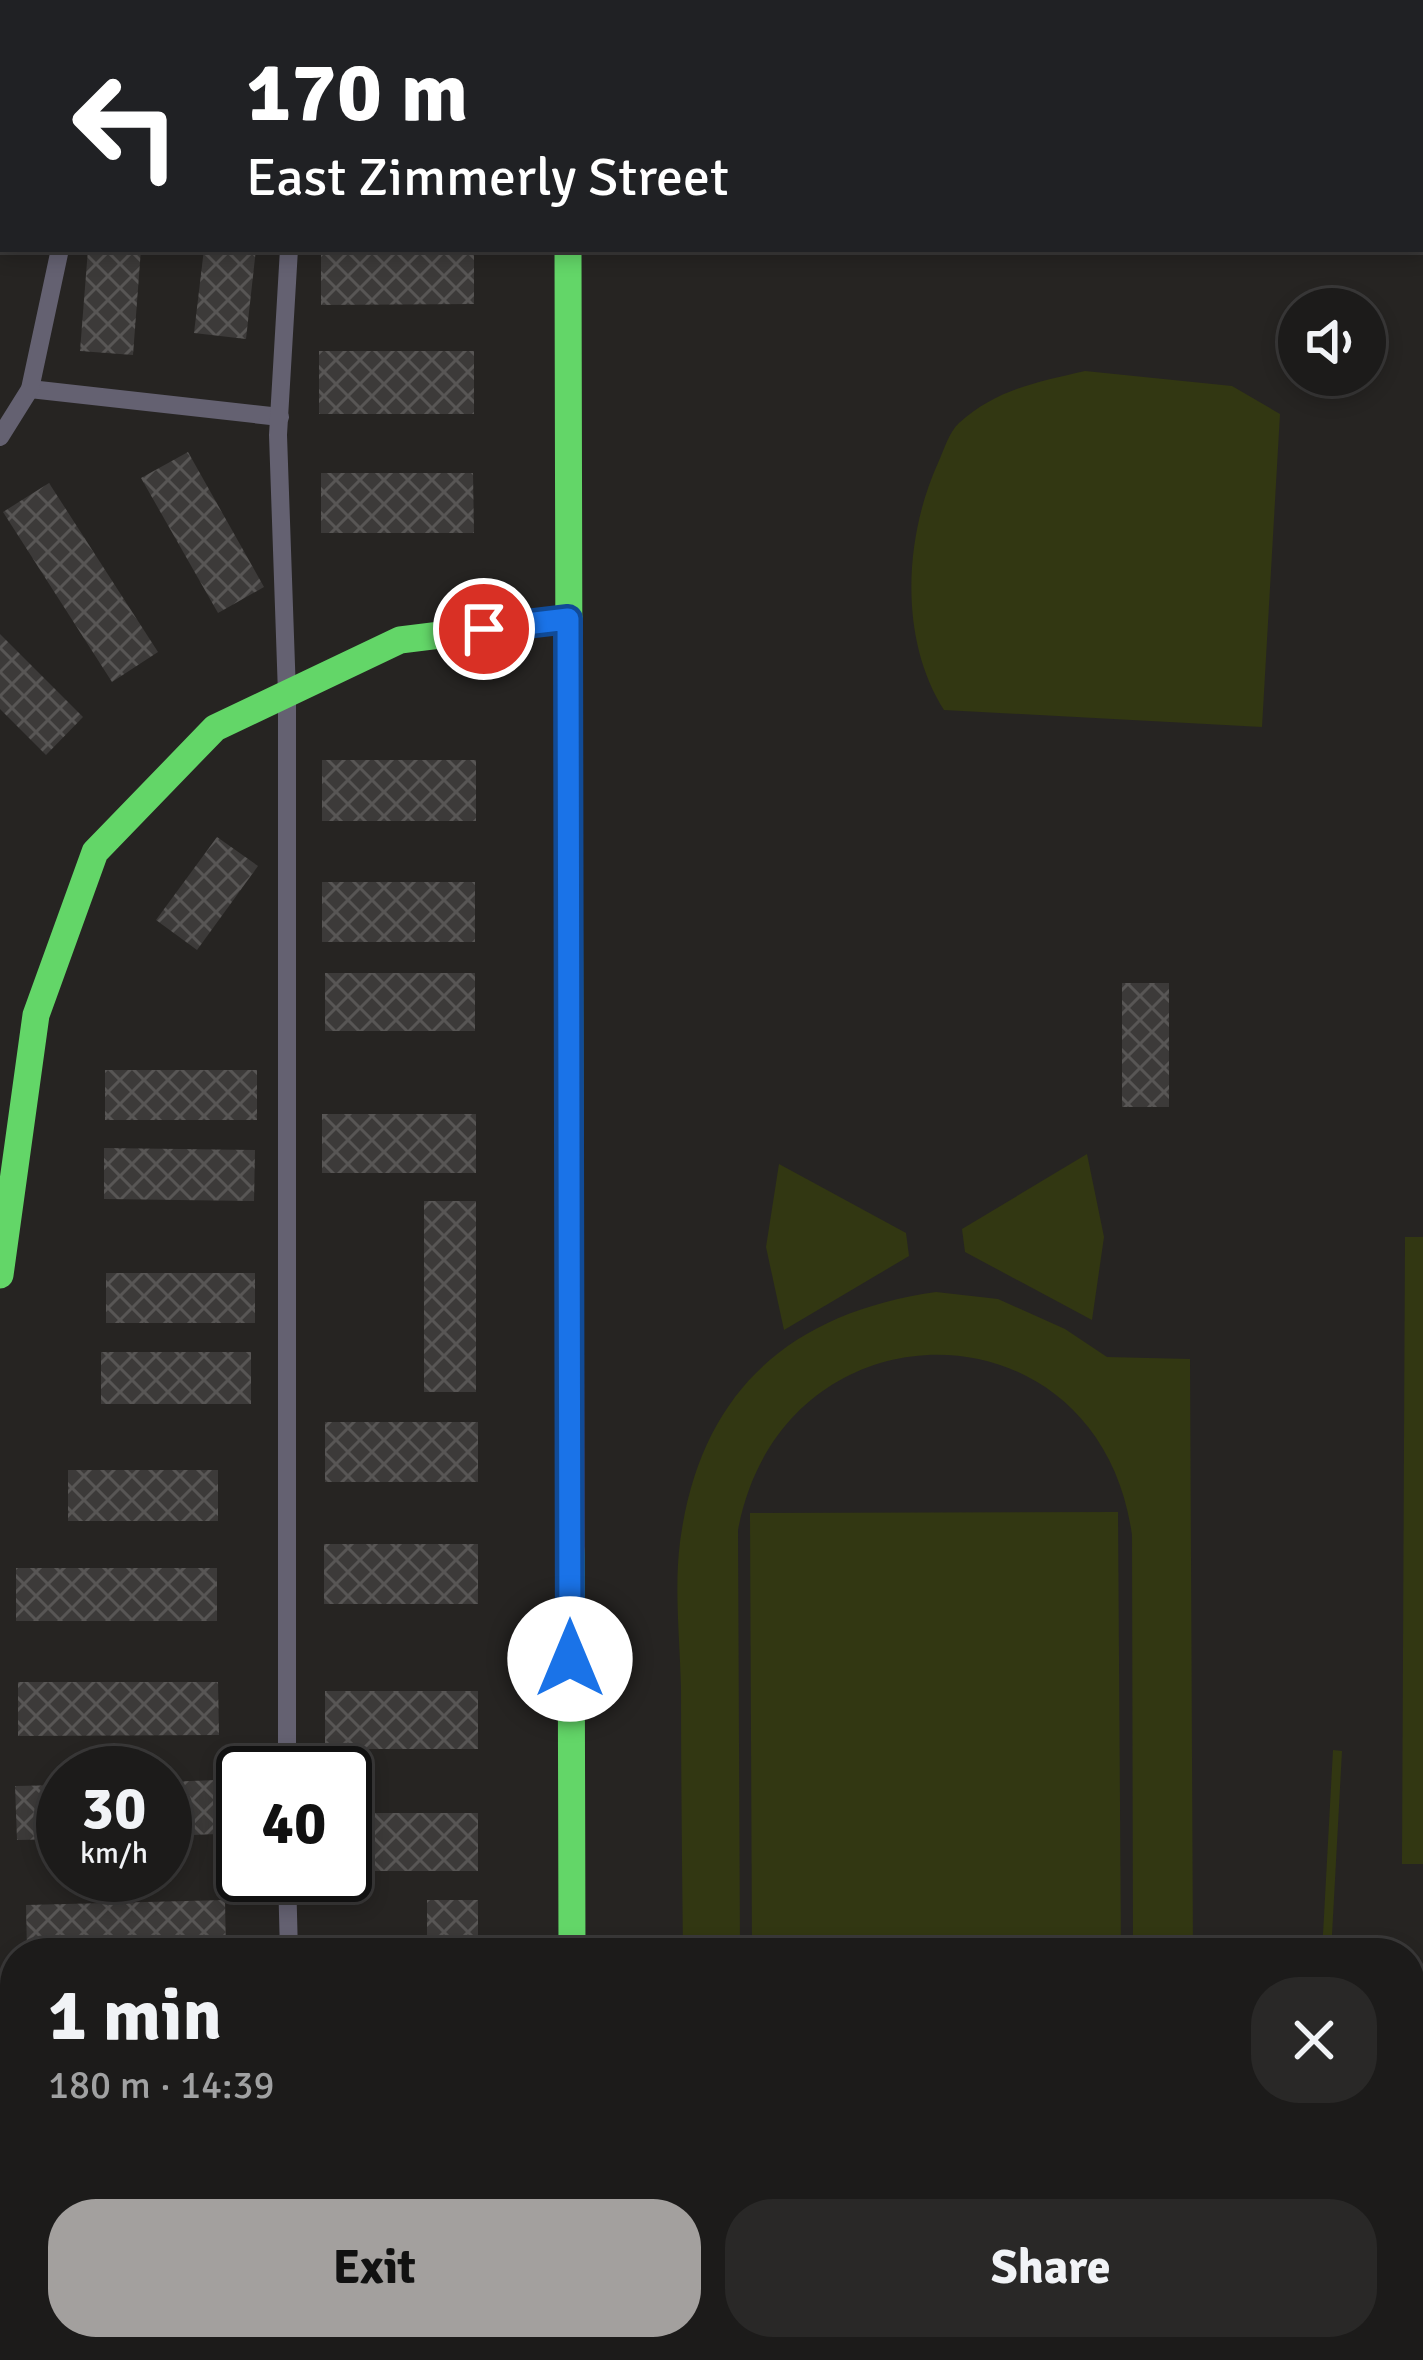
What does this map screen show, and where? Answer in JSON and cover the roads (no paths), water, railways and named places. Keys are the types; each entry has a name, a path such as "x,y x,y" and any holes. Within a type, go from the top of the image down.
{"street":[{"path":"568,252 572,1938"},
{"path":"0,1274 37,1015 95,852 214,728 400,640 568,619"}],"lane":[{"path":"0,436 31,389 59,252"},
{"path":"287,1746 287,694 280,417 289,252"},
{"path":"31,389 280,417"},
{"path":"288,1902 289,1938"}]}
